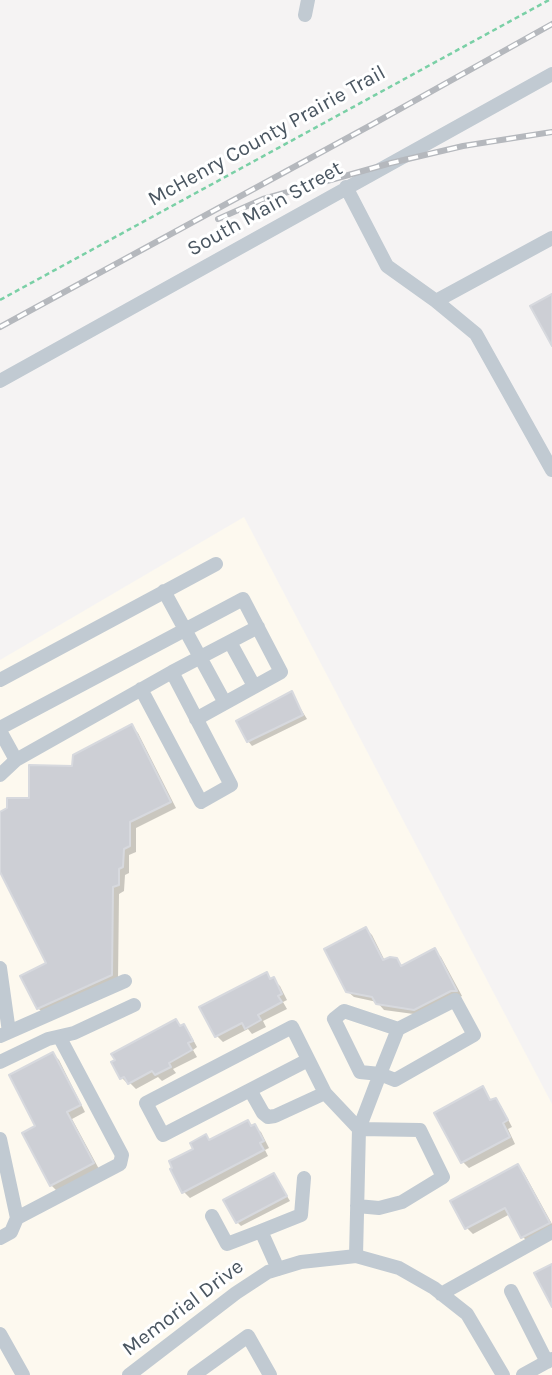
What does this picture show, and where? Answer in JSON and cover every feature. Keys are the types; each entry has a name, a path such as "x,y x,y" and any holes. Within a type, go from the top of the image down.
{"street":[{"path":"305,15 308,0"},
{"name":"South Main Street","path":"0,381 346,187 550,80"},
{"path":"346,187 387,266 476,334 552,470"},
{"path":"436,301 552,238"},
{"path":"0,680 216,564"},
{"path":"164,592 225,703"},
{"path":"16,760 0,730 243,599 281,672 196,719"},
{"path":"0,775 16,760 258,627"},
{"path":"230,642 254,686"},
{"path":"141,689 201,802 231,785 172,672"},
{"path":"0,968 4,1034 125,981"},
{"path":"356,1255 359,1129 380,1074 398,1029 455,1000 474,1035 396,1080 380,1074 360,1072 334,1019 344,1012 398,1029"},
{"path":"0,1062 48,1039 60,1038 134,1005"},
{"path":"309,1059 163,1135 146,1103 292,1027 309,1059 326,1093 359,1129 420,1130 443,1177 402,1202 379,1208 357,1206"},
{"path":"17,1218 120,1164 122,1155 60,1038"},
{"path":"250,1090 263,1113 268,1116 275,1116 326,1093"},
{"path":"0,1139 17,1218 12,1232 0,1238"},
{"path":"212,1216 227,1244 301,1215 304,1178"},
{"path":"261,1231 278,1269"},
{"path":"441,1294 552,1232"},
{"name":"Memorial Drive","path":"137,1373 236,1293 268,1272 301,1262 356,1255 399,1268 467,1314 503,1375"},
{"path":"510,1292 550,1361 523,1375"},
{"path":"0,1334 23,1375"},
{"path":"194,1375 248,1336 270,1375"}],"path":[{"name":"McHenry County Prairie Trail","path":"0,300 549,0"}],"shaded area":[{"path":"244,517 552,1104 552,1375 0,1375 0,660"}],"building":[{"path":"552,294 552,346 530,306"},
{"path":"292,691 303,715 247,742 236,721"},
{"path":"132,724 171,802 130,822 130,846 124,849 123,867 119,869 119,885 113,887 112,975 37,1009 20,976 46,963 0,872 0,812 7,808 7,798 29,798 29,765 72,766 73,755"},
{"path":"366,927 383,960 397,958 401,966 435,948 457,991 451,991 414,1010 376,1004 372,997 346,992 324,949"},
{"path":"267,972 270,979 274,977 282,994 278,996 282,1002 258,1015 261,1020 245,1029 242,1023 215,1037 199,1007"},
{"path":"176,1019 180,1026 184,1024 193,1041 188,1043 192,1050 169,1063 171,1067 155,1075 152,1071 128,1084 124,1077 120,1079 111,1062 115,1060 111,1054"},
{"path":"53,1052 81,1105 67,1112 94,1163 50,1186 22,1133 35,1126 9,1075"},
{"path":"483,1086 490,1100 496,1098 508,1120 503,1123 510,1137 461,1163 434,1113"},
{"path":"248,1120 251,1126 255,1124 264,1141 260,1143 264,1150 182,1193 169,1161 193,1149 190,1143 206,1134 209,1140"},
{"path":"518,1164 550,1223 521,1238 505,1208 465,1229 450,1201"},
{"path":"274,1173 287,1196 236,1223 223,1200"},
{"path":"552,1264 552,1307 534,1273"}],"railway":[{"path":"0,327 552,24"},
{"path":"218,219 263,199 391,163 463,146 552,132"}]}
